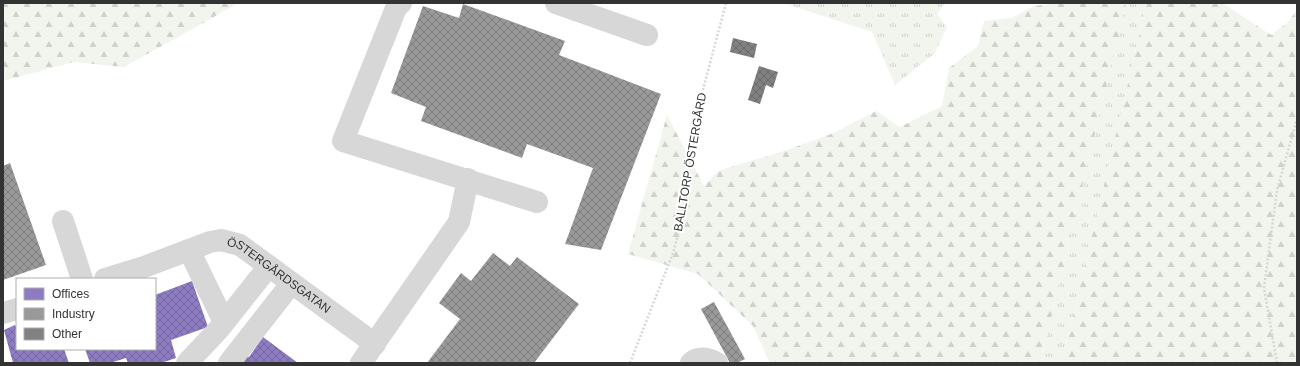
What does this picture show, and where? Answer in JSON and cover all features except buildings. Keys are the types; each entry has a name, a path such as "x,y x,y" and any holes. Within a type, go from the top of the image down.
{"street":[{"path":"401,3 396,8 343,141 468,179 537,202"},
{"path":"556,3 647,35"},
{"path":"361,363 459,222 468,179"},
{"path":"63,221 82,278"},
{"name":"ÖSTERGÅRDSGATAN","path":"108,278 144,267 210,242 221,240 240,245 374,344"},
{"path":"189,250 224,322"},
{"path":"188,363 224,322 269,266"},
{"path":"229,363 291,284"},
{"path":"3,313 16,309"},
{"path":"690,363 696,359 705,358 717,363"}],"path":[{"name":"BALLTORP ÖSTERGÅRD","path":"630,363 673,254 681,224 688,185 696,116 726,3"},
{"path":"1277,363 1264,288 1277,190 1297,119"}],"green space":[{"path":"3,3 237,4 124,67 74,62 3,81"},
{"path":"783,3 945,3 937,14 947,27 935,53 895,85 872,32"},
{"path":"1063,3 1126,3 1040,363 770,363 753,326 698,274 628,254 667,115 704,186 718,171 784,151 834,133 876,111 900,127 942,106 949,68 978,46 984,21 1012,18 1034,6"},
{"path":"1126,3 1147,3 1062,363 1040,363"},
{"path":"1147,3 1222,3 1271,35 1287,23 1297,10 1297,363 1062,363"}]}
